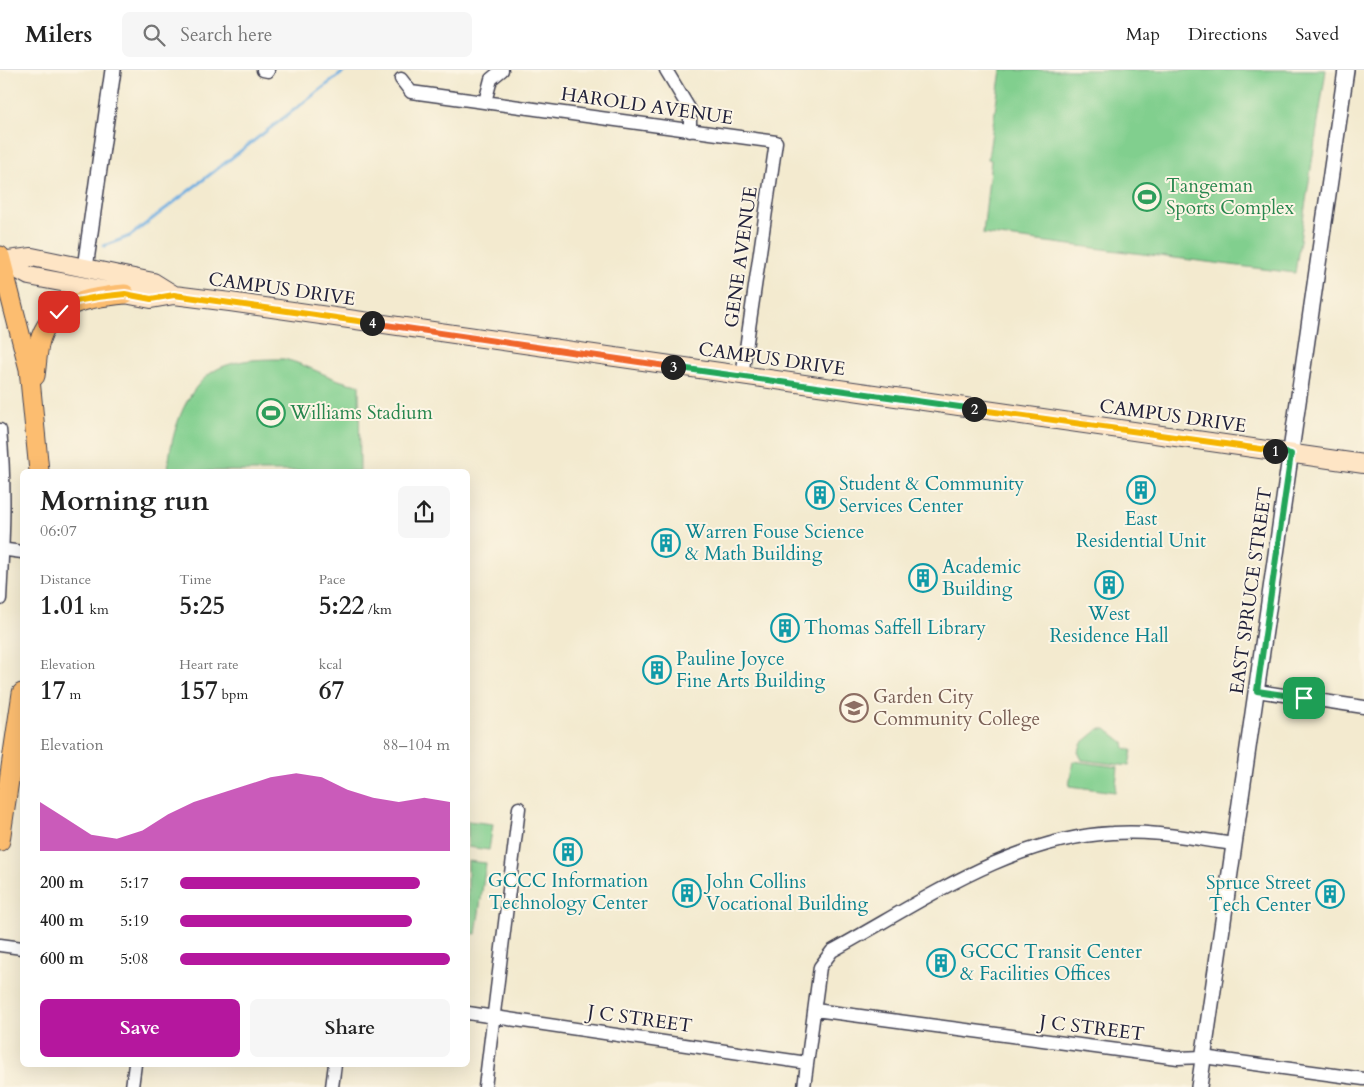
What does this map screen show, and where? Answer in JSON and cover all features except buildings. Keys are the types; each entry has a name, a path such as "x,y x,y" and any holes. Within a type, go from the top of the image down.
{"main road":[{"name":"CAMPUS DRIVE","path":"1,260 32,257 153,282 174,295"},
{"name":"CAMPUS DRIVE","path":"1,260 29,276 151,299 174,295 1364,464"},
{"path":"1,260 29,369 39,469"},
{"path":"32,394 41,337 59,312 76,301 125,294"},
{"path":"0,841 20,723"}],"street":[{"path":"84,268 113,70"},
{"path":"263,70 268,71"},
{"path":"485,102 491,79 502,70"},
{"path":"666,70 690,110 690,131"},
{"name":"EAST SPRUCE STREET","path":"1199,1087 1346,70"},
{"name":"HAROLD AVENUE","path":"401,79 411,92 776,142"},
{"name":"GENE AVENUE","path":"742,376 776,142"},
{"path":"0,430 3,464 0,599"},
{"path":"2,549 20,552"},
{"path":"1257,691 1364,707"},
{"path":"485,1087 519,808"},
{"path":"804,1087 820,967 832,951 945,887 1010,857 1070,838 1135,832 1234,844"},
{"path":"0,944 20,948"},
{"name":"J C STREET","path":"815,1010 1178,1058 1203,1057 1343,1082 1364,1080"},
{"name":"J C STREET","path":"470,1013 808,1063"},
{"path":"132,1087 135,1067"},
{"path":"332,1087 335,1067"}],"green space":[{"name":"Tangeman Sports Complex","path":"1001,70 1326,70 1295,273 983,234 991,160 988,159"},
{"name":"Williams Stadium","path":"284,359 340,381 359,385 360,469 168,469 169,456 177,424 191,394 201,381 213,371 227,365 255,360"},
{"path":"1099,729 1106,729 1124,743 1125,748 1132,750 1129,766 1082,760 1078,752 1082,743"},
{"path":"1073,761 1118,767 1115,792 1069,786"},
{"path":"470,821 493,824 489,850 470,847"},
{"path":"470,861 486,863 476,934 470,933"}],"waterway":[{"path":"104,246 130,236 346,70"}],"place":[{"name":"Tangeman Sports Complex","path":"1147,197"},
{"name":"Williams Stadium","path":"271,413"},
{"name":"East Residential Unit","path":"1141,490"},
{"name":"Student & Community Services Center","path":"820,495"},
{"name":"Warren Fouse Science & Math Building","path":"666,543"},
{"name":"Academic Building","path":"923,578"},
{"name":"West Residence Hall","path":"1109,585"},
{"name":"Thomas Saffell Library","path":"785,628"},
{"name":"Pauline Joyce Fine Arts Building","path":"657,670"},
{"name":"Garden City Community College","path":"854,708"},
{"name":"GCCC Information Technology Center","path":"568,852"},
{"name":"John Collins Vocational Building","path":"687,893"},
{"name":"Spruce Street Tech Center","path":"1330,894"},
{"name":"GCCC Transit Center & Facilities Offices","path":"941,963"}],"route":[{"path":"59,312 76,301 98,297 125,294 151,299 174,295 1291,454 1257,691 1304,698"}]}
